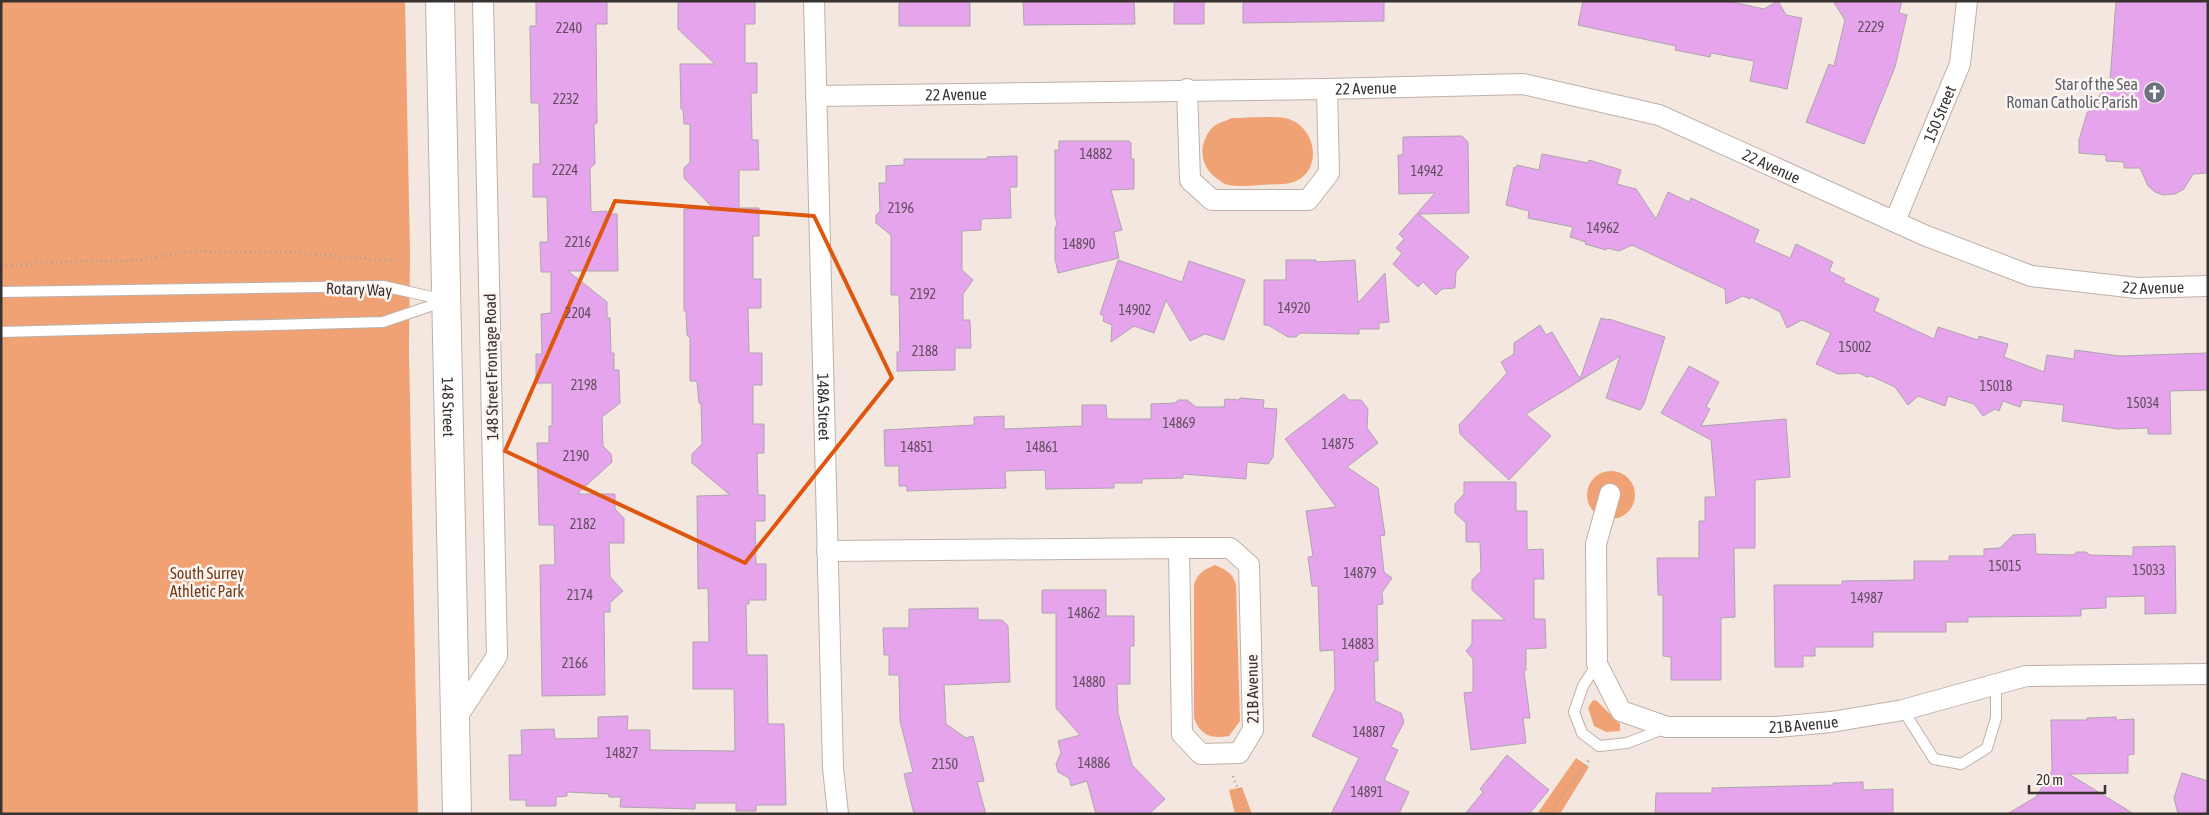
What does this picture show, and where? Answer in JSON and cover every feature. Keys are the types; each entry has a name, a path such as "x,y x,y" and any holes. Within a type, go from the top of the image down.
{"main road":[{"name":"148 Street","path":"440,1 457,814"}],"street":[{"name":"148 Street Frontage Road","path":"455,720 498,656 484,1"},
{"name":"148A Street","path":"814,1 833,768 838,814"},
{"name":"150 Street","path":"1895,221 1960,64 1968,1"},
{"name":"22 Avenue","path":"816,96 1327,89 1524,84 1659,115 1924,235 2031,276 2137,288 2208,286"},
{"name":"22 Avenue","path":"1187,90 1190,180 1212,200 1308,200 1330,173 1327,89"},
{"name":"21B Avenue","path":"1610,494 1596,544 1597,664 1621,711 1667,728 1778,727 1831,722 1903,710 2026,676 2208,674"},
{"name":"21B Avenue","path":"828,551 1179,548 1230,548 1249,565 1253,730 1239,753 1201,754 1182,734 1179,548"}],"lane":[{"name":"Rotary Way","path":"1,292 383,286 446,301"},
{"name":"Rotary Way","path":"1,332 383,322 446,301"},
{"path":"1597,664 1583,686 1574,712 1582,733 1599,746 1627,743 1667,728"},
{"path":"1903,710 1934,758 1961,764 1987,748 1996,718 1996,683"}],"path":[{"path":"1,266 129,261 195,251 284,252 396,261"},
{"path":"1549,814 1592,755"},
{"path":"1233,776 1247,814"}],"highlighted area":[{"path":"615,201 814,216 892,378 745,563 505,451"}],"green space":[{"name":"South Surrey Athletic Park","path":"1,1 405,1 410,253 409,351 418,814 1,814"},
{"path":"1232,118 1284,118 1300,125 1312,145 1313,156 1305,175 1295,181 1282,184 1235,186 1222,182 1213,175 1204,163 1204,142 1214,126"},
{"path":"1606,471 1616,471 1625,475 1631,481 1634,486 1634,504 1625,515 1616,519 1606,519 1597,515 1591,509 1587,500 1587,490 1591,481 1597,475"},
{"path":"1215,565 1228,572 1236,585 1240,721 1229,736 1217,737 1203,732 1194,718 1194,585 1202,572"},
{"path":"1593,700 1597,701 1620,724 1620,731 1606,732 1594,726 1588,708"},
{"path":"1576,758 1589,767 1560,814 1537,814"},
{"path":"1242,787 1252,814 1235,814 1229,790"}],"building":[{"path":"536,1 607,1 607,24 596,24 597,123 594,124 595,164 590,168 591,212 607,211 607,214 617,214 618,271 568,271 607,302 607,318 610,318 611,353 614,353 614,370 619,370 620,403 602,417 603,446 611,454 612,462 577,494 615,494 615,509 624,518 624,543 609,543 610,577 623,591 610,603 610,612 604,612 605,695 542,696 540,565 555,565 554,525 539,525 537,443 549,443 549,426 552,426 552,383 536,383 536,354 542,354 541,314 551,313 551,272 541,272 540,242 548,242 547,197 533,197 533,164 540,164 539,103 531,103 530,26 536,26"},
{"path":"678,1 755,1 755,24 745,24 745,63 757,63 757,93 751,93 752,140 758,140 759,170 739,170 739,208 759,208 759,236 753,236 753,279 761,279 761,308 748,308 749,353 762,353 762,385 753,385 753,424 764,424 764,453 757,453 758,495 765,495 765,521 755,521 756,564 766,564 766,600 749,600 749,604 746,604 747,655 767,655 768,724 784,724 786,805 756,805 756,811 736,811 736,803 695,803 695,809 620,807 621,797 609,797 609,794 567,792 567,796 556,797 556,806 526,806 526,800 510,800 509,755 522,755 521,730 554,729 555,739 598,738 598,717 628,716 627,730 650,730 650,750 735,751 734,689 693,689 693,642 709,642 708,588 698,589 697,496 730,495 692,463 692,454 702,444 701,403 699,403 697,381 690,381 690,338 687,335 686,311 684,311 684,209 713,208 684,178 684,168 690,162 690,124 684,124 683,109 681,109 680,64 715,64 678,29"},
{"path":"899,1 970,1 970,26 899,26"},
{"path":"1023,1 1134,1 1135,24 1024,25"},
{"path":"1174,1 1204,1 1204,24 1174,24"},
{"path":"1243,1 1384,1 1384,21 1243,23"},
{"path":"1583,1 1728,1 1764,9 1778,1 1786,15 1802,18 1787,89 1750,81 1754,61 1711,53 1710,57 1675,50 1676,46 1578,25"},
{"path":"1833,1 1902,1 1899,13 1907,15 1895,67 1864,144 1806,122 1829,64 1834,66 1845,20"},
{"name":"Star of the Sea Roman Catholic Parish","path":"2116,1 2208,1 2208,173 2193,174 2184,189 2175,194 2163,195 2155,192 2148,186 2140,168 2124,168 2124,162 2106,161 2106,155 2079,153 2079,140 2087,113 2110,81"},
{"path":"1462,136 1468,142 1469,213 1419,214 1469,257 1456,272 1455,288 1442,289 1436,295 1423,282 1418,287 1393,264 1402,253 1396,248 1404,239 1399,234 1435,193 1399,194 1398,155 1403,155 1403,137"},
{"path":"1059,141 1129,141 1131,143 1131,159 1134,159 1134,189 1111,190 1122,230 1114,232 1119,258 1058,273 1055,259 1055,228 1057,224 1055,216 1055,150 1059,150"},
{"path":"1542,154 1588,163 1589,160 1621,170 1617,184 1636,189 1656,219 1668,192 1689,202 1691,198 1759,230 1754,242 1790,258 1796,244 1833,262 1829,271 1845,279 1843,282 1879,299 1874,311 1934,339 1938,327 1978,340 1979,336 2008,344 2004,357 2044,372 2047,355 2074,359 2075,350 2120,356 2208,353 2208,390 2170,391 2171,434 2148,434 2148,428 2118,429 2062,421 2064,405 2022,400 2020,407 2003,401 1999,411 1995,409 1983,416 1974,404 1948,396 1945,406 1918,396 1908,405 1895,387 1871,376 1867,377 1859,373 1838,374 1816,364 1831,333 1802,320 1787,328 1780,312 1751,297 1750,299 1743,296 1726,304 1725,289 1632,245 1619,251 1607,248 1606,250 1585,244 1586,242 1570,237 1573,227 1528,218 1529,211 1506,205 1514,167 1516,168 1517,165 1539,170"},
{"path":"1017,156 1017,187 1010,187 1011,218 981,219 981,230 962,231 962,270 973,280 963,294 963,320 970,320 971,348 955,348 955,370 897,371 897,352 900,352 899,295 891,295 891,235 876,223 876,215 880,211 879,183 886,183 886,166 904,165 904,159 987,159 987,157"},
{"path":"1118,260 1182,282 1189,261 1245,280 1224,340 1205,334 1190,341 1166,300 1154,333 1134,326 1111,342 1112,325 1103,321 1104,316 1100,314"},
{"path":"1286,260 1316,260 1316,262 1355,260 1358,303 1385,273 1389,322 1379,323 1379,329 1359,329 1359,334 1300,333 1296,337 1288,337 1268,325 1264,325 1264,280 1286,280"},
{"path":"1601,318 1665,337 1644,404 1640,410 1606,398 1620,356 1526,414 1551,436 1509,480 1460,434 1459,425 1507,373 1501,362 1514,354 1514,343 1540,325 1546,335 1552,332 1580,379"},
{"path":"1689,366 1719,382 1706,407 1710,409 1701,426 1786,419 1790,477 1755,480 1755,548 1734,548 1735,617 1721,618 1721,680 1671,680 1671,657 1663,656 1663,595 1658,595 1657,558 1699,558 1699,521 1705,521 1705,497 1716,497 1711,440 1661,413"},
{"path":"1344,394 1349,400 1361,400 1368,409 1367,428 1378,443 1347,467 1378,488 1385,535 1380,536 1384,572 1392,578 1382,592 1383,604 1377,605 1378,661 1374,661 1375,701 1401,713 1404,722 1391,747 1398,750 1384,780 1409,792 1399,814 1331,814 1359,758 1312,736 1335,689 1334,650 1320,651 1318,586 1312,586 1308,557 1313,556 1306,511 1336,507 1285,439"},
{"path":"1240,398 1264,400 1263,408 1277,409 1273,457 1268,464 1247,462 1246,479 1183,474 1183,478 1142,479 1142,483 1114,483 1114,488 1046,489 1045,470 1005,471 1006,488 907,491 907,486 899,486 899,466 885,466 884,430 974,425 974,417 1004,416 1004,429 1082,426 1082,405 1106,405 1107,419 1151,419 1151,404 1175,403 1178,400 1187,400 1196,407 1224,407 1225,399 1239,400"},
{"path":"1464,482 1516,482 1516,511 1527,511 1527,550 1543,549 1544,579 1534,579 1534,619 1545,619 1546,648 1526,649 1526,670 1524,672 1530,718 1523,718 1526,743 1471,750 1464,693 1473,692 1473,659 1466,651 1472,644 1472,620 1505,620 1472,590 1472,580 1481,571 1480,542 1466,542 1466,523 1455,513 1455,504 1464,494"},
{"path":"2035,534 2036,554 2073,555 2077,552 2086,552 2090,555 2133,556 2133,547 2175,546 2176,613 2145,614 2145,596 2106,597 2106,608 2081,609 2081,616 1968,617 1968,622 1946,622 1946,632 1873,632 1873,647 1815,647 1815,656 1803,656 1803,667 1775,667 1774,585 1842,585 1842,581 1914,580 1914,561 1949,561 1949,556 1984,556 1984,549 2000,548 2013,535"},
{"path":"1042,590 1106,590 1106,616 1134,616 1134,646 1130,646 1130,684 1117,684 1118,713 1132,765 1165,799 1149,814 1096,814 1087,781 1071,786 1069,778 1058,772 1056,764 1061,753 1058,741 1080,735 1056,708 1056,613 1042,613"},
{"path":"978,608 978,620 1002,620 1008,626 1010,682 944,685 946,724 966,738 973,736 984,781 977,782 986,814 914,814 904,774 913,772 900,721 899,675 889,675 889,655 884,655 883,628 909,628 909,609"},
{"path":"2116,717 2116,720 2134,719 2134,754 2128,755 2128,773 2069,774 2134,814 2007,814 2036,797 2052,771 2051,720 2087,720 2087,718"},
{"path":"1507,755 1549,790 1529,814 1465,814 1483,792 1480,789"},
{"path":"2182,773 2208,781 2208,814 2178,814 2174,798"},
{"path":"1863,782 1863,790 1893,789 1893,814 1655,814 1656,793 1712,793 1712,788 1833,785 1833,783"}],"place":[{"name":"Star of the Sea Roman Catholic Parish","path":"2154,93"}]}
